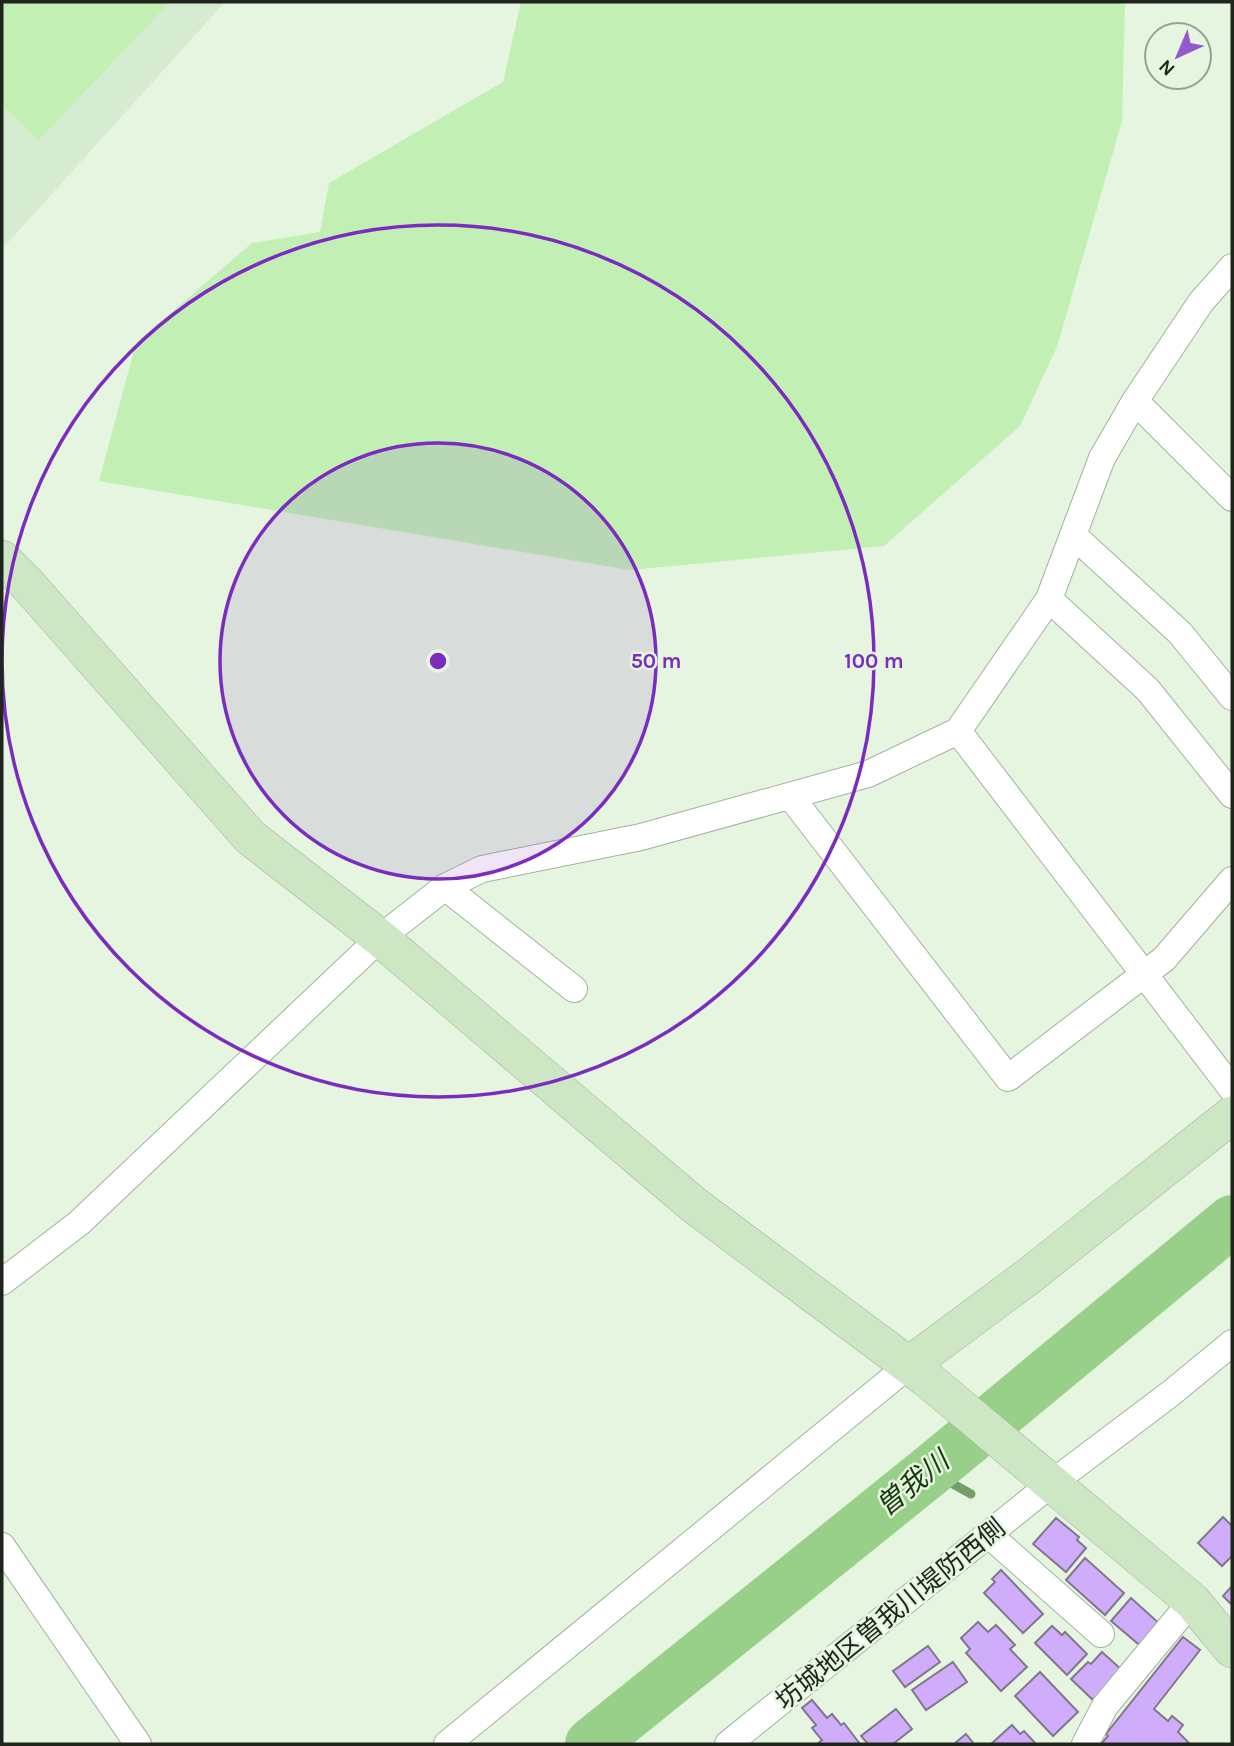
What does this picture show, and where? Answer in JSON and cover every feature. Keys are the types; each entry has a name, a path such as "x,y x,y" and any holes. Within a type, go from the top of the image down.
{"street":[{"path":"2,1282 79,1223 380,938 445,887 482,869 641,837 867,774 958,731 1049,599 1102,458 1135,401 1201,302 1232,267"},
{"path":"1135,401 1232,498"},
{"path":"1073,535 1181,633 1232,697"},
{"path":"2,559 29,586 250,837 380,938 694,1205 918,1372 1192,1601 1232,1649"},
{"path":"1049,599 1148,690 1232,795"},
{"path":"958,731 1232,1089"},
{"path":"791,797 1008,1078 1164,959 1232,880"},
{"path":"445,887 574,989"},
{"path":"447,1744 918,1372 1025,1279 1232,1115"},
{"name":"坊城地区曽我川堤防西側","path":"728,1744 989,1535 1047,1479 1170,1394 1232,1343"},
{"path":"989,1535 1101,1634"},
{"path":"2,1546 138,1744"},
{"path":"1085,1744 1105,1706 1192,1601"}],"shaded area":[{"path":"2,2 225,2 2,249"}],"green space":[{"path":"2,2 170,2 38,141 2,105"},
{"path":"521,2 1125,2 1122,121 1057,347 1020,426 884,546 630,570 99,481 136,343 252,243 320,232 329,183 503,82"}],"building":[{"path":"1223,1517 1232,1526 1232,1556 1222,1566 1198,1543"},
{"path":"1056,1518 1079,1537 1077,1540 1086,1548 1066,1572 1033,1544"},
{"path":"1085,1558 1124,1593 1105,1615 1066,1580"},
{"path":"1001,1570 1043,1614 1023,1633 984,1593 995,1582 992,1579"},
{"path":"1232,1586 1232,1605 1223,1596"},
{"path":"1131,1598 1162,1626 1143,1648 1111,1621"},
{"path":"978,1622 988,1632 996,1625 1015,1645 1010,1649 1027,1667 1001,1691 966,1653 970,1649 961,1638"},
{"path":"1052,1626 1062,1635 1065,1632 1087,1654 1067,1675 1035,1643"},
{"path":"1183,1637 1200,1650 1154,1709 1168,1721 1172,1716 1183,1725 1178,1732 1190,1744 1101,1744 1108,1736 1106,1734"},
{"path":"928,1646 940,1662 905,1687 893,1671"},
{"path":"1102,1652 1123,1671 1094,1701 1071,1679"},
{"path":"953,1662 967,1682 926,1710 912,1690"},
{"path":"1040,1672 1078,1712 1053,1736 1015,1696"},
{"path":"812,1700 827,1718 832,1714 841,1725 844,1723 860,1744 817,1744 822,1740 812,1728 816,1725 802,1708"},
{"path":"896,1709 912,1729 893,1744 868,1744 861,1736"},
{"path":"1012,1725 1020,1734 1024,1731 1036,1744 991,1744"},
{"path":"966,1734 974,1744 954,1744"}],"waterway":[{"name":"曽我川","path":"591,1744 930,1471 1232,1221"},
{"path":"930,1471 971,1494"}]}
